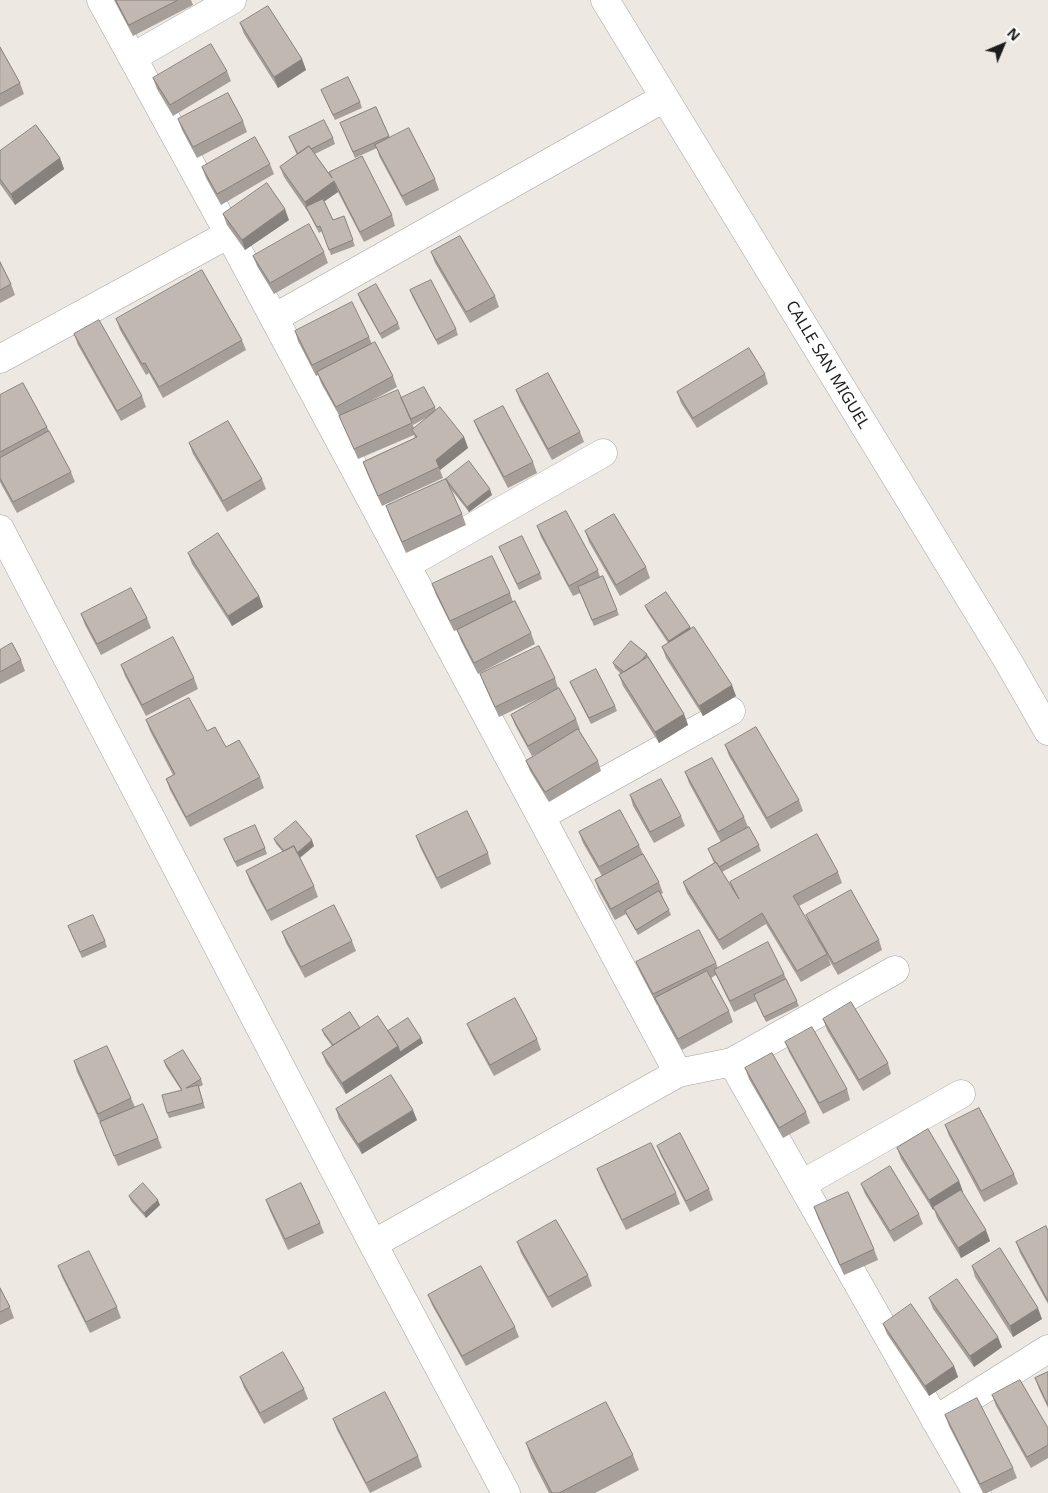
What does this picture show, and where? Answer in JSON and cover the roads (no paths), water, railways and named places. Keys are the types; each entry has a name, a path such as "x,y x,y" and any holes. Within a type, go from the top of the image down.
{"street":[{"path":"101,0 229,234 678,1073"},
{"path":"133,57 232,0"},
{"name":"CALLE SAN MIGUEL","path":"605,0 1008,661 1048,731"},
{"path":"274,318 664,98"},
{"path":"0,359 229,234"},
{"path":"406,565 603,453"},
{"path":"0,529 373,1244 506,1493"},
{"path":"541,816 731,711"},
{"path":"373,1244 678,1073 732,1062 894,970"},
{"path":"732,1062 976,1493"},
{"path":"802,1184 961,1094"},
{"path":"935,1420 1048,1349"}]}
